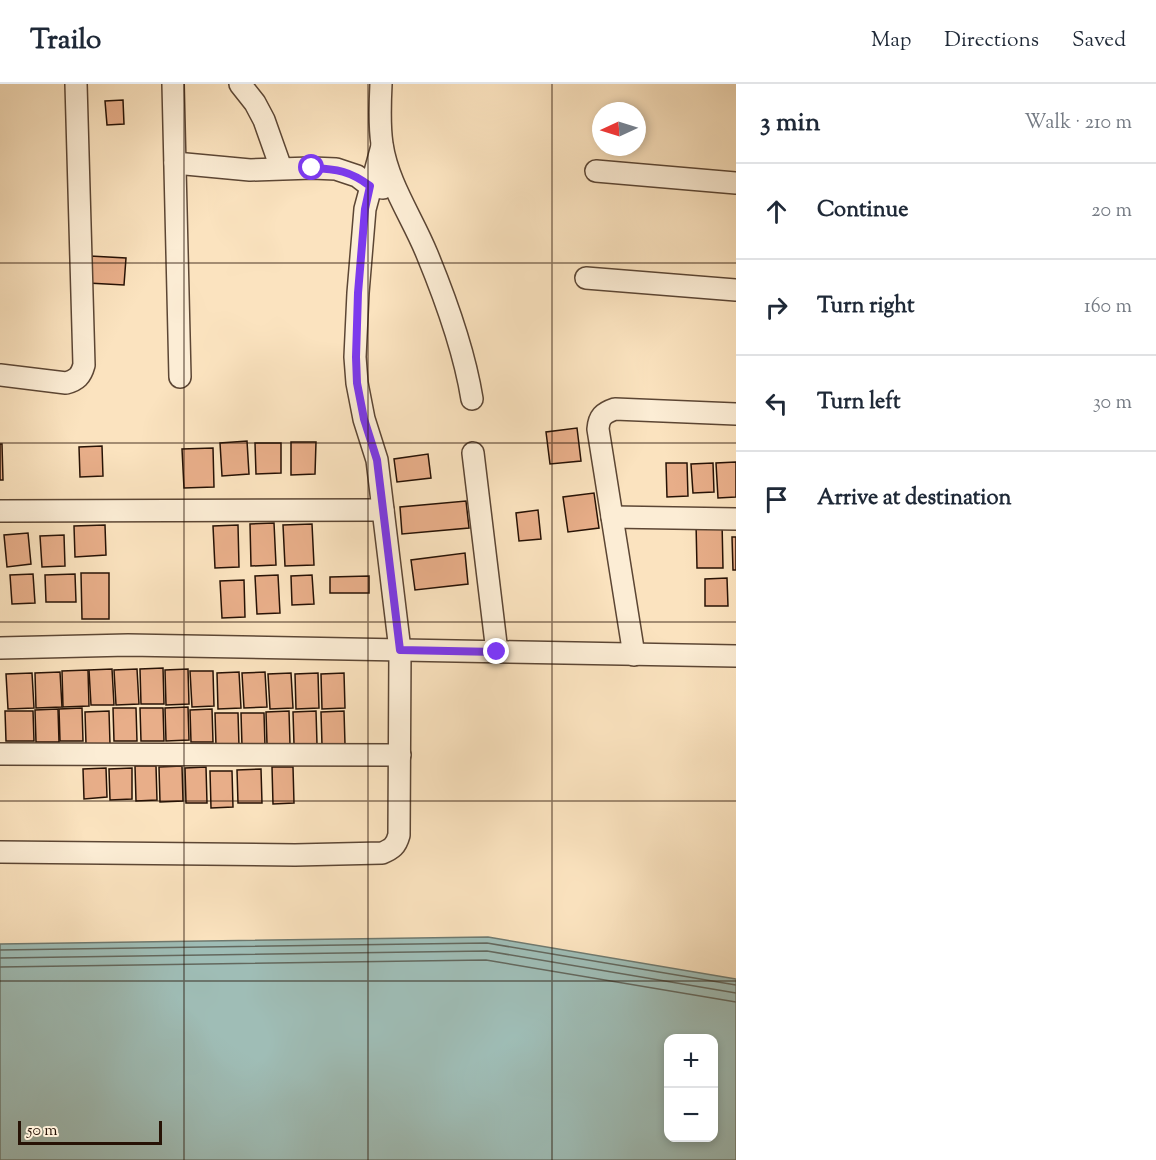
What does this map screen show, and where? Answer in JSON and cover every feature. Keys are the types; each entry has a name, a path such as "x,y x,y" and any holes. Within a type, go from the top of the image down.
{"street":[{"path":"0,375 66,383 75,380 84,365 76,84"},
{"path":"173,84 180,377"},
{"path":"240,84 255,103 264,120 281,168"},
{"path":"381,84 382,146 395,190 427,254 451,317 468,371 472,399"},
{"path":"0,852 296,855 382,853 392,849 397,843 399,836 400,650 377,460 364,419 357,383 356,357 358,293 365,209 382,146"},
{"path":"175,163 250,170 336,169 357,176 370,186 395,190"},
{"path":"596,171 736,183"},
{"path":"586,278 736,290"},
{"path":"634,655 598,429 599,419 606,412 615,409 736,414"},
{"path":"473,453 497,652"},
{"path":"0,511 383,510"},
{"path":"612,517 736,519"},
{"path":"0,648 128,645 736,656"},
{"path":"0,754 400,755"}],"water":[{"path":"488,937 736,979 736,1160 0,1160 0,944"}],"building":[{"path":"123,100 124,124 107,125 105,101"},
{"path":"90,256 126,258 124,285 88,283"},
{"path":"577,428 581,461 550,464 546,432"},
{"path":"247,441 249,474 222,476 220,443"},
{"path":"291,442 316,442 315,474 291,475"},
{"path":"255,443 281,443 281,473 256,474"},
{"path":"0,444 2,444 3,480 0,480"},
{"path":"102,446 103,476 80,477 79,447"},
{"path":"213,448 214,487 184,488 182,449"},
{"path":"428,454 431,478 397,482 394,459"},
{"path":"736,462 736,497 718,498 716,463"},
{"path":"666,463 687,463 688,496 667,497"},
{"path":"713,463 714,492 693,493 691,464"},
{"path":"594,493 599,528 568,532 563,497"},
{"path":"466,501 469,528 402,534 400,507"},
{"path":"538,510 541,539 519,541 516,513"},
{"path":"722,522 723,568 697,568 696,523"},
{"path":"274,523 276,565 251,566 250,524"},
{"path":"312,524 314,565 285,566 283,525"},
{"path":"105,525 106,555 75,557 74,526"},
{"path":"238,525 239,567 215,568 213,526"},
{"path":"28,533 31,564 7,567 4,535"},
{"path":"64,535 65,566 42,567 40,536"},
{"path":"732,537 736,537 736,570 733,570"},
{"path":"465,553 468,584 415,590 411,560"},
{"path":"81,573 109,573 109,619 82,619"},
{"path":"33,574 35,603 12,604 10,575"},
{"path":"75,574 76,602 46,602 45,575"},
{"path":"278,575 280,613 257,614 255,576"},
{"path":"312,575 314,604 292,605 291,576"},
{"path":"369,576 369,593 330,593 330,577"},
{"path":"727,578 728,606 705,606 705,579"},
{"path":"244,580 245,617 222,618 220,581"},
{"path":"163,668 164,704 141,704 140,669"},
{"path":"112,669 114,705 91,705 89,670"},
{"path":"137,669 139,704 116,705 114,670"},
{"path":"188,669 189,704 166,705 165,670"},
{"path":"88,670 89,706 63,707 62,671"},
{"path":"190,671 213,671 214,706 192,707"},
{"path":"60,672 62,707 36,708 35,673"},
{"path":"239,672 241,708 218,709 217,673"},
{"path":"265,672 267,707 244,708 242,673"},
{"path":"32,673 34,708 8,709 6,674"},
{"path":"291,673 293,708 270,709 268,674"},
{"path":"318,673 319,708 296,709 295,674"},
{"path":"344,673 345,708 322,709 321,674"},
{"path":"188,707 189,740 166,741 165,708"},
{"path":"82,708 83,741 60,741 59,709"},
{"path":"113,708 136,708 137,741 114,741"},
{"path":"140,708 163,708 164,741 141,741"},
{"path":"58,709 59,742 36,742 35,710"},
{"path":"212,709 213,742 191,742 190,710"},
{"path":"5,711 33,711 34,741 6,741"},
{"path":"109,711 110,744 86,744 85,712"},
{"path":"289,711 290,744 267,744 266,712"},
{"path":"316,711 317,744 294,744 293,712"},
{"path":"344,711 345,744 322,745 321,712"},
{"path":"215,713 238,713 239,746 216,746"},
{"path":"241,713 264,713 265,746 242,746"},
{"path":"135,766 156,766 157,800 136,801"},
{"path":"182,766 183,801 160,802 159,767"},
{"path":"206,767 207,803 186,803 185,768"},
{"path":"272,767 293,767 294,803 273,804"},
{"path":"106,768 107,797 84,799 83,769"},
{"path":"132,768 132,799 110,800 109,769"},
{"path":"261,769 262,803 238,803 237,770"},
{"path":"210,771 232,771 233,807 211,808"}],"route":[{"path":"312,168 347,172 370,186 365,209 358,293 357,383 364,419 377,460 400,650 497,652"}]}
